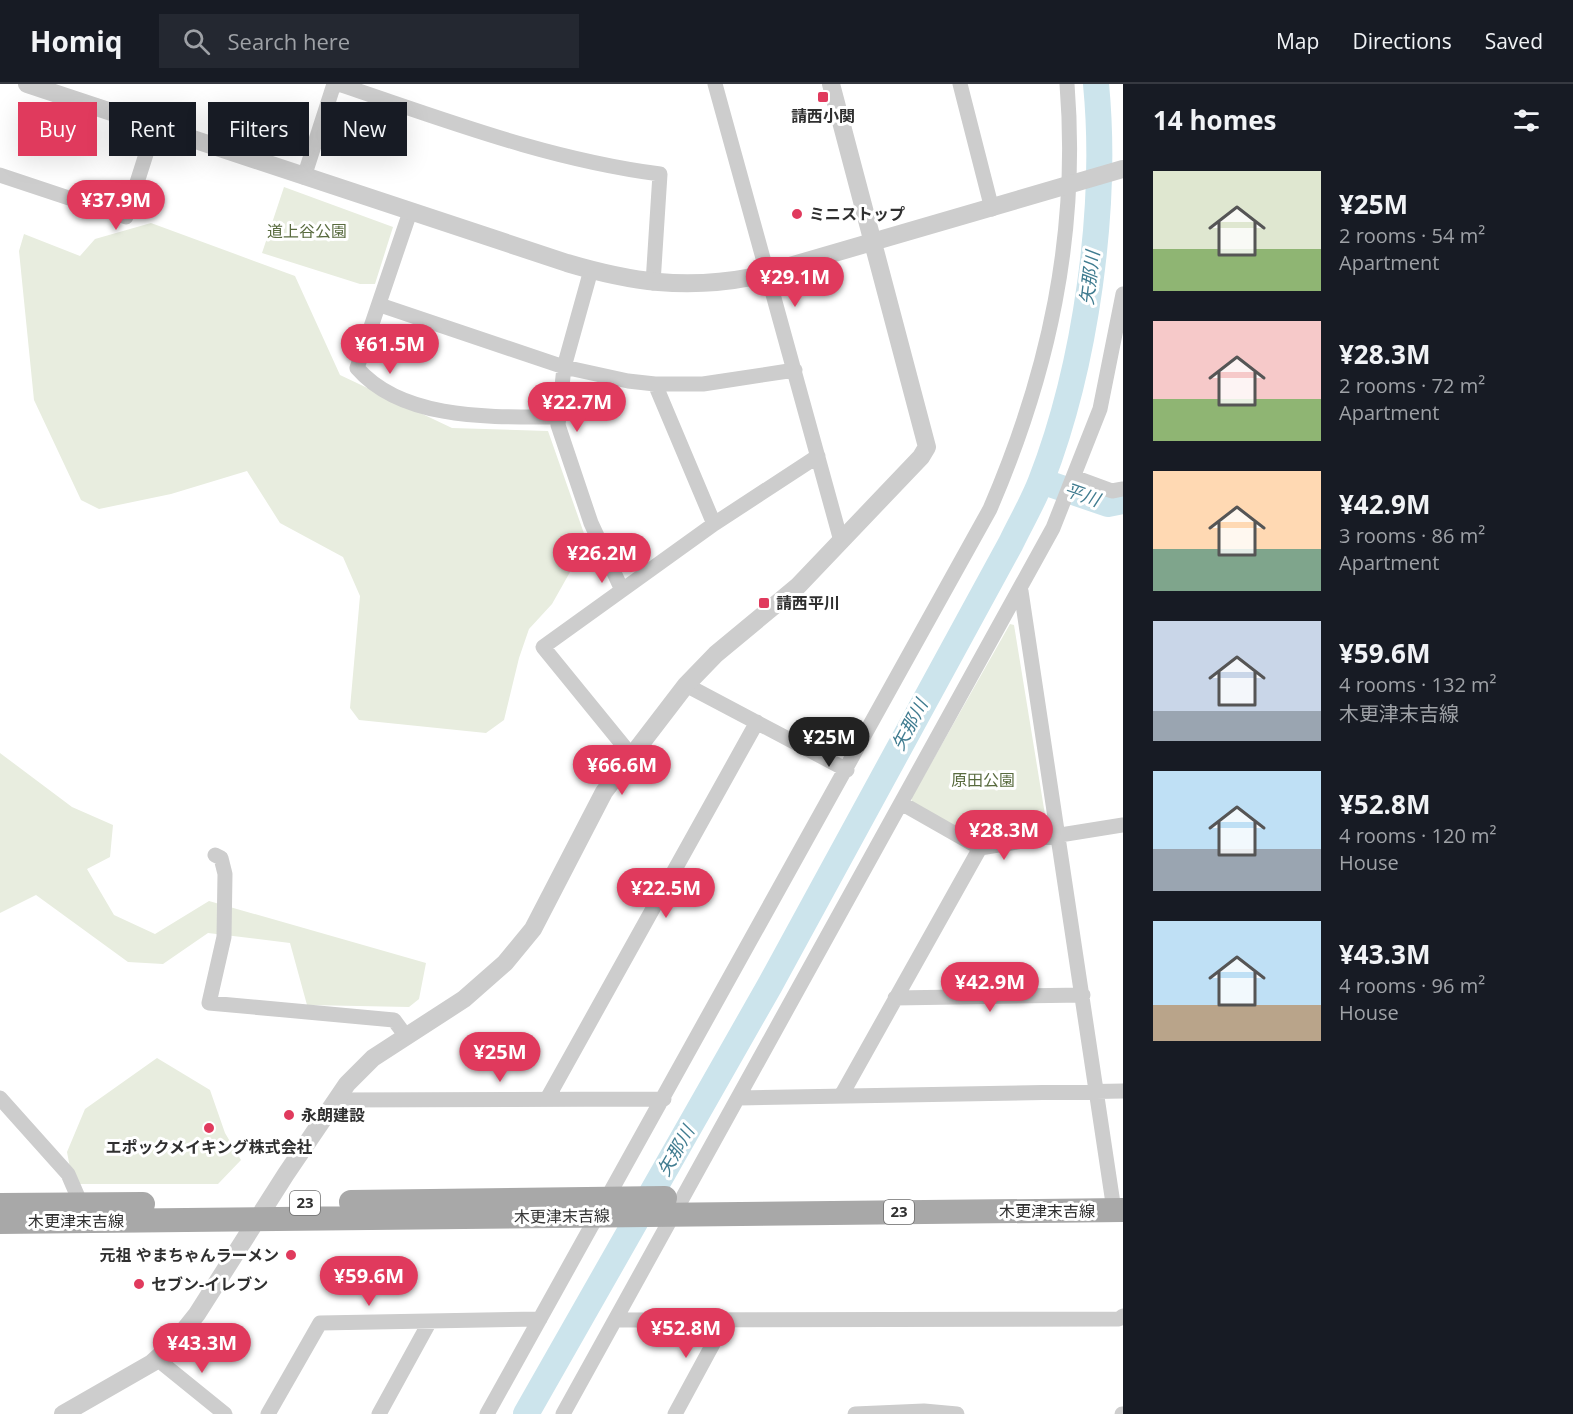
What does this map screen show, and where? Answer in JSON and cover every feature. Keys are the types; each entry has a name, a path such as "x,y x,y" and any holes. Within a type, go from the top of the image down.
{"main road":[{"name":"木更津末吉線","path":"0,1222 262,1212 1118,1203"},
{"name":"木更津末吉線","path":"0,1205 81,1204 262,1212"}],"street":[{"path":"27,84 109,111"},
{"path":"304,177 336,84 541,152 660,174 653,284"},
{"path":"715,84 841,541"},
{"path":"63,1414 157,1359 173,1344 197,1314 335,1100 362,1067 405,1035 464,999 505,963 525,941 604,792 686,685 716,654 798,586 921,457 927,447 831,84"},
{"path":"960,84 992,209"},
{"path":"487,1414 847,770 990,509 1018,441 1041,370 1052,320 1069,184 1067,84"},
{"path":"196,140 591,270 653,284 726,282 768,272 992,209 1123,169"},
{"path":"0,175 126,217 145,156"},
{"path":"410,212 357,368 371,384 409,403 478,417 558,417"},
{"path":"591,270 564,367 558,425 584,504 622,590"},
{"path":"563,1414 1021,591 1053,528 1117,365 1123,294"},
{"path":"380,305 593,375 655,384 702,384 795,370"},
{"path":"655,384 714,524"},
{"path":"631,755 543,647 714,524 818,456"},
{"path":"1071,485 1112,490 1123,489"},
{"path":"1021,591 1098,1091 1118,1203"},
{"path":"686,685 847,770"},
{"path":"547,1099 757,722"},
{"path":"902,803 980,848 1123,825"},
{"path":"841,1096 980,848"},
{"path":"215,855 221,858 225,874 224,937 209,1004 394,1020 405,1035"},
{"path":"896,999 1083,995"},
{"path":"739,1098 1123,1091"},
{"path":"0,1098 68,1174 81,1204"},
{"path":"335,1100 664,1099"},
{"path":"615,1320 1119,1319 1123,1316"},
{"path":"268,1414 320,1323 429,1323 540,1319"},
{"path":"675,1414 726,1320"},
{"path":"379,1414 429,1323"},
{"path":"157,1359 225,1414"},
{"path":"855,1414 924,1411 957,1414"}],"green space":[{"name":"道上谷公園","path":"284,187 393,227 375,284 360,284 262,253"},
{"path":"151,223 295,276 340,375 452,428 548,431 587,542 552,604 529,629 519,658 504,720 486,733 359,720 350,708 360,596 343,557 280,523 247,471 171,494 99,509 81,500 34,400 19,251 24,234 80,256 95,239"},
{"name":"原田公園","path":"1010,624 1014,625 1047,827 981,839 911,804 912,797"},
{"path":"0,753 72,807 113,825 110,857 87,869 114,915 155,934 209,901 426,963 419,999 409,1007 307,1005 290,943 208,933 163,964 128,962 36,895 0,913"},
{"path":"157,1058 210,1090 225,1133 241,1160 218,1184 73,1184 67,1152 85,1109"}],"waterway":[{"name":"矢那川","path":"526,1414 770,985 1011,543 1038,489 1057,436 1070,387 1090,285 1099,182 1096,84"},
{"name":"平川","path":"1041,481 1108,504 1123,501"}],"place":[{"name":"請西小関","path":"823,97"},
{"name":"ミニストップ","path":"797,214"},
{"name":"請西平川","path":"764,603"},
{"name":"永朗建設","path":"289,1115"},
{"name":"エポックメイキング株式会社","path":"209,1128"},
{"name":"元祖 やまちゃんラーメン","path":"291,1255"},
{"name":"セブン-イレブン","path":"139,1284"}]}
